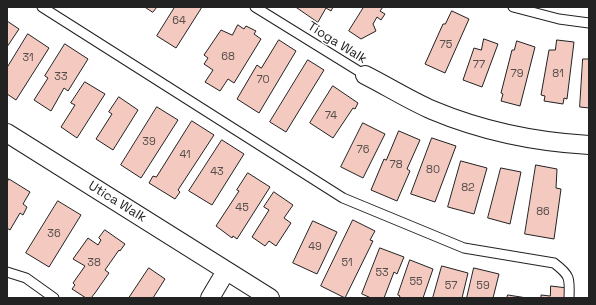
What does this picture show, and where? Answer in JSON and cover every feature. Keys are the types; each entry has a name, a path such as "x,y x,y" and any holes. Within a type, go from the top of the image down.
{"street":[{"path":"365,75 431,109 479,127 520,136 589,146"},
{"name":"Utica Walk","path":"7,133 270,298"},
{"path":"210,298 226,271"}],"lane":[{"path":"42,7 343,198 464,248 554,263 565,271 570,280 569,298"},
{"name":"Tioga Walk","path":"255,7 365,75"},
{"path":"513,7 559,19 589,23"},
{"path":"7,272 26,278 53,297"}],"building":[{"path":"145,7 157,7 153,12"},
{"path":"175,7 202,7 176,48 157,36"},
{"path":"296,7 333,7 331,11 326,8 318,22"},
{"path":"364,7 383,7 380,11 385,14 381,20 377,17 373,24 376,31 361,39 349,31"},
{"path":"452,11 469,19 445,73 425,64 443,24 445,24"},
{"path":"7,21 19,29 7,47"},
{"path":"238,25 244,29 246,26 256,31 254,34 261,39 234,83 228,79 220,91 205,82 213,70 204,64 208,58 204,55 221,30 232,35"},
{"path":"28,34 49,48 16,100 7,94 7,68"},
{"path":"484,39 498,44 482,87 463,80 474,48 481,50"},
{"path":"279,40 296,51 259,113 237,99 257,65 261,68"},
{"path":"557,40 574,42 567,99 564,98 563,104 544,101 545,96 541,95 549,50 555,50"},
{"path":"517,41 535,47 520,106 501,101 503,94 501,93 512,50 514,50"},
{"path":"65,44 88,59 68,91 64,88 51,111 34,100 48,78 45,76"},
{"path":"583,59 589,59 589,108 580,107"},
{"path":"308,60 324,70 286,132 270,122"},
{"path":"85,82 105,94 77,138 61,127 75,105 71,103"},
{"path":"333,86 358,103 333,138 310,123"},
{"path":"119,97 138,110 113,150 96,139 112,114 109,112"},
{"path":"157,107 178,120 141,178 121,165"},
{"path":"192,121 214,135 178,190 180,192 175,199 149,183 153,176 156,177"},
{"path":"363,123 385,134 363,178 341,167"},
{"path":"399,131 420,140 407,169 410,171 397,201 371,190 384,159 386,160"},
{"path":"432,138 456,146 435,202 411,194"},
{"path":"222,140 244,154 212,205 189,191"},
{"path":"461,161 487,168 474,214 448,207"},
{"path":"536,165 557,169 556,188 561,189 554,239 525,234"},
{"path":"501,168 521,172 510,224 488,218"},
{"path":"248,173 270,187 237,239 233,236 232,238 216,226 239,191 237,190"},
{"path":"9,179 30,192 23,204 27,207 23,215 20,213 10,230 7,228 7,183"},
{"path":"274,192 293,205 284,218 291,223 276,246 269,241 265,246 252,237 269,210 264,207"},
{"path":"58,201 81,215 49,267 26,253"},
{"path":"353,220 375,231 370,240 373,241 345,298 321,286"},
{"path":"313,221 337,232 317,274 293,263"},
{"path":"105,230 125,244 105,270 109,273 95,293 91,298 86,298 72,289 75,285 73,283 85,266 73,259 88,238 98,245 101,240 99,238"},
{"path":"380,248 404,257 397,274 394,272 384,298 371,298 362,294"},
{"path":"410,260 433,269 423,298 399,298 400,296 398,295"},
{"path":"442,266 468,273 462,298 433,298"},
{"path":"149,268 165,279 153,298 129,298"},
{"path":"474,268 499,274 493,298 467,298"},
{"path":"551,286 567,288 566,298 541,298 541,295 550,296"},
{"path":"508,295 527,298 507,298"}]}
